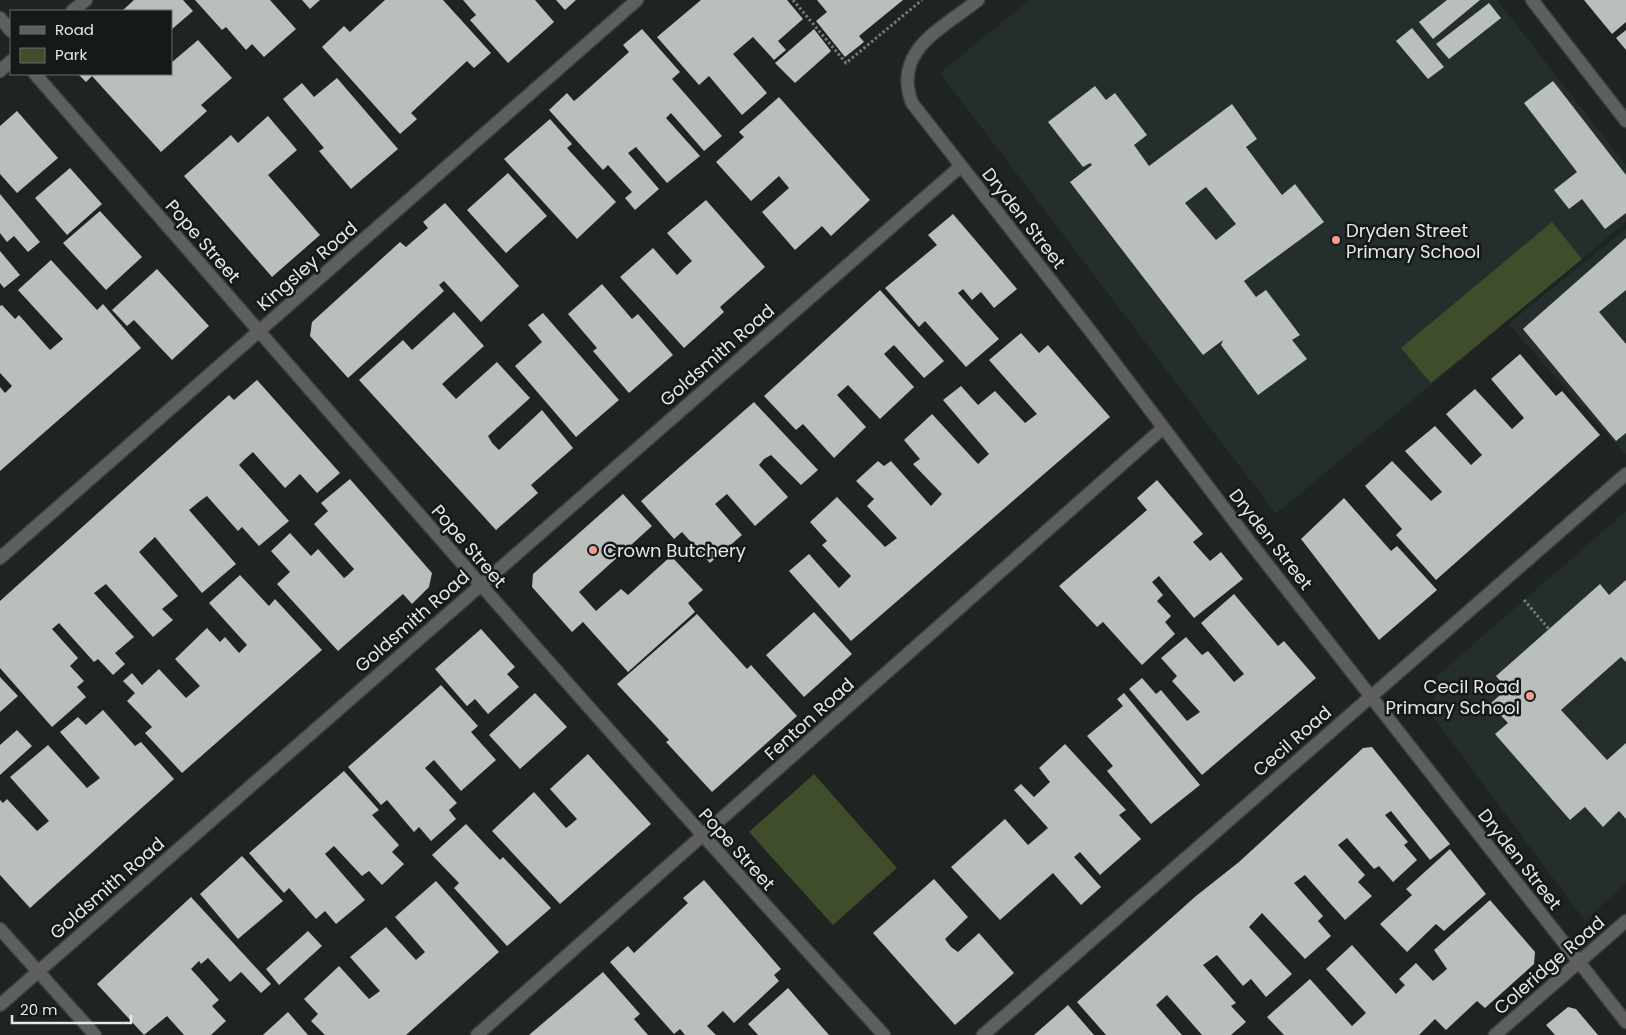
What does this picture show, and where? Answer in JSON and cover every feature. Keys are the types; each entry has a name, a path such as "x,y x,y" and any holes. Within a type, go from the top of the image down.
{"street":[{"path":"73,10 86,0"},
{"name":"Kingsley Road","path":"0,558 636,0"},
{"name":"Dryden Street","path":"978,0 921,45 912,56 906,70 906,88 912,103 1626,1022"},
{"path":"1532,0 1626,121"},
{"path":"0,18 10,30"},
{"path":"0,71 10,62"},
{"name":"Pope Street","path":"36,75 258,332 702,838 884,1035"},
{"name":"Goldsmith Road","path":"0,1005 961,166"},
{"name":"Fenton Road","path":"477,1035 702,838 1163,428"},
{"name":"Cecil Road","path":"983,1035 1626,474"},
{"name":"Coleridge Road","path":"1495,1035 1626,920"},
{"path":"0,929 95,1035"}],"path":[{"path":"793,0 846,63 922,0"},
{"path":"1505,579 1549,629"}],"shaded area":[{"name":"Dryden Street Primary School","path":"1029,0 1497,0 1626,165 1626,222 1276,514 940,73"},
{"path":"1626,229 1626,455 1508,324"},
{"name":"Cecil Road Primary School","path":"1626,511 1626,883 1585,921 1433,717 1437,676"}],"green space":[{"path":"1552,222 1582,259 1431,383 1401,348"},
{"path":"814,774 897,868 833,925 749,832"}],"building":[{"path":"134,0 183,0 193,11 172,29 172,10 123,10"},
{"path":"195,0 270,0 296,29 264,57 252,44 246,50 226,27 222,30"},
{"path":"302,0 320,0 310,9"},
{"path":"385,0 443,0 491,53 474,68 467,61 411,113 417,119 400,134 322,47 344,26 350,32"},
{"path":"463,0 535,0 554,22 508,63 470,20 476,15"},
{"path":"556,0 576,0 565,10"},
{"path":"701,0 787,0 803,19 778,41 786,50 774,60 753,37 733,54 767,93 742,115 709,76 699,85 657,37"},
{"path":"817,0 903,0 859,36 864,42 845,57 816,21 827,12"},
{"path":"1447,0 1480,0 1433,39 1419,22"},
{"path":"1584,0 1626,0 1626,22 1612,34"},
{"path":"1489,3 1501,18 1449,59 1436,44"},
{"path":"1412,28 1444,67 1428,79 1396,41"},
{"path":"642,29 680,72 672,79 722,136 704,151 671,113 666,118 700,156 667,183 636,147 628,153 659,189 635,210 625,198 632,192 608,165 603,170 549,110 567,93 574,101 579,97 629,52 623,45"},
{"path":"814,29 831,51 795,83 775,63"},
{"path":"1626,30 1626,50 1616,38"},
{"path":"198,40 232,78 201,105 207,111 161,152 92,76 86,82 79,75 172,75 172,62"},
{"path":"337,78 398,149 351,189 319,151 324,148 283,99 302,83 314,97"},
{"path":"1553,81 1626,175 1626,213 1605,229 1582,199 1569,209 1554,190 1577,172 1524,103"},
{"path":"1095,86 1106,100 1115,93 1147,135 1134,145 1149,166 1232,104 1257,139 1246,147 1282,195 1295,184 1324,222 1244,281 1256,297 1266,290 1300,335 1292,340 1307,359 1258,395 1221,345 1223,340 1203,355 1070,182 1092,165 1090,163 1083,167 1048,122","holes":["1206,187 1236,224 1216,240 1185,203"]},
{"path":"779,97 870,200 831,236 822,226 795,250 762,212 789,188 779,176 751,201 716,162 744,137 739,132"},
{"path":"17,111 58,158 17,193 0,174 0,126"},
{"path":"268,116 297,150 268,175 320,235 272,277 184,176 231,135 238,143"},
{"path":"550,119 572,144 567,148 616,202 577,239 504,159"},
{"path":"70,168 102,204 67,235 35,198"},
{"path":"508,173 547,216 506,253 467,210"},
{"path":"0,194 40,242 28,252 14,236 7,242 0,233"},
{"path":"706,200 765,267 720,307 724,312 684,348 620,277 653,248 677,275 692,261 667,233"},
{"path":"445,203 519,286 481,322 444,281 439,285 444,291 348,378 310,336 312,322 400,242 406,247 428,228 423,222"},
{"path":"100,211 142,257 106,290 63,243"},
{"path":"953,214 1017,289 994,308 981,292 972,300 963,289 958,293 999,339 966,367 925,321 919,327 885,288 937,245 928,235"},
{"path":"1626,238 1626,290 1599,312 1626,344 1626,433 1616,441 1523,329"},
{"path":"0,251 20,275 4,288 0,283"},
{"path":"51,260 97,310 103,304 141,348 0,471 0,387 5,393 12,386 0,373 0,306 2,305 15,319 19,315 50,350 63,339 18,290"},
{"path":"157,269 209,326 172,360 134,320 127,326 112,310"},
{"path":"602,284 632,319 638,314 673,355 629,393 593,351 597,348 568,314"},
{"path":"880,290 944,361 924,378 894,345 884,354 914,387 880,419 848,385 837,395 866,427 834,458 803,424 796,430 764,396"},
{"path":"454,312 484,346 442,384 456,399 497,362 530,398 488,436 492,443 499,450 542,410 573,448 531,485 538,493 496,530 359,380 403,340 412,350"},
{"path":"543,313 619,400 576,437 515,366 542,342 528,325"},
{"path":"1021,333 1039,353 1048,345 1110,417 851,641 789,571 809,554 839,588 851,576 822,545 827,541 810,522 837,497 885,547 897,538 867,506 874,499 856,481 878,461 884,466 891,461 931,506 942,494 913,464 920,459 904,440 932,414 978,464 989,454 943,400 961,386 978,405 995,391 1025,423 1037,414 989,360"},
{"path":"1520,354 1556,396 1562,391 1600,435 1436,580 1396,535 1402,529 1365,486 1392,461 1431,501 1442,492 1405,451 1435,426 1471,465 1482,455 1446,414 1475,389 1512,429 1524,418 1491,379"},
{"path":"257,380 340,473 317,493 300,474 285,488 253,452 239,465 289,521 259,546 242,527 238,531 207,496 189,510 236,564 202,593 155,537 139,552 178,596 162,609 173,620 153,637 106,584 94,593 134,637 115,653 125,664 113,675 98,659 94,662 59,623 52,629 78,658 70,666 84,681 77,687 86,697 52,727 0,668 0,601 229,395 234,400"},
{"path":"754,402 818,470 801,485 771,455 764,459 759,465 788,497 755,526 727,494 715,504 742,535 710,563 682,532 674,539 641,501"},
{"path":"350,479 432,573 429,587 412,604 403,594 338,651 277,584 290,572 271,551 290,533 311,556 318,549 344,578 348,575 354,569 314,524 328,511 321,503"},
{"path":"1157,480 1203,534 1193,542 1210,561 1221,552 1243,579 1194,618 1159,576 1152,582 1163,595 1157,601 1171,616 1165,622 1175,634 1142,665 1103,622 1097,627 1059,586 1147,510 1137,498"},
{"path":"623,494 652,526 579,592 596,611 621,589 628,595 671,556 703,590 688,603 695,612 628,672 583,622 572,632 532,587 533,574"},
{"path":"1344,498 1391,551 1397,546 1437,590 1379,640 1301,539"},
{"path":"240,575 269,606 275,599 322,650 182,773 145,733 152,727 127,701 135,693 123,681 132,673 142,685 159,669 186,698 200,686 175,659 207,628 220,642 225,637 239,653 247,645 209,603"},
{"path":"1626,580 1626,662 1621,657 1561,710 1607,760 1626,743 1626,819 1619,811 1603,827 1585,807 1570,820 1495,734 1508,723 1490,704 1507,689 1496,676 1600,584 1609,595"},
{"path":"1234,594 1278,646 1284,641 1316,678 1202,775 1129,689 1142,678 1156,694 1161,690 1187,721 1200,712 1172,681 1177,676 1161,658 1186,637 1202,655 1208,651 1234,682 1244,674 1201,623"},
{"path":"814,612 852,654 804,697 766,655"},
{"path":"697,614 747,669 751,665 797,716 712,792 666,742 669,740 617,684"},
{"path":"481,629 515,667 507,674 519,687 488,714 475,699 467,706 435,669"},
{"path":"0,677 18,696 0,712"},
{"path":"441,685 478,726 471,732 496,760 461,791 434,760 425,768 457,803 449,810 456,819 431,841 419,827 414,832 387,800 381,805 348,767"},
{"path":"535,693 567,727 520,769 489,735"},
{"path":"1124,693 1200,785 1151,824 1107,771 1113,766 1087,736 1123,706 1117,699"},
{"path":"103,710 135,746 141,742 174,779 30,908 0,875 0,800 3,803 7,799 37,831 49,821 10,777 48,745 87,788 100,778 60,732 78,717 86,725"},
{"path":"17,730 32,746 0,775 0,745"},
{"path":"1065,744 1126,810 1119,815 1141,839 1100,875 1080,852 1074,857 1101,887 1081,905 1053,873 1000,920 951,867 1005,819 1028,845 1048,828 1014,790 1021,784 1034,797 1050,782 1039,768"},
{"path":"1372,747 1450,844 1430,860 1391,811 1385,815 1408,842 1404,845 1417,860 1393,882 1379,866 1374,869 1347,838 1338,845 1365,875 1358,882 1372,896 1345,920 1305,875 1294,883 1323,916 1318,921 1331,936 1305,959 1262,913 1249,927 1292,974 1266,997 1251,979 1243,986 1217,955 1203,965 1236,1003 1231,1006 1246,1022 1231,1035 1202,1035 1167,995 1156,1005 1182,1035 1106,1035 1077,1002 1196,896 1239,862 1363,748"},
{"path":"588,754 651,824 560,904 492,831 534,792 566,828 570,825 577,819 550,789"},
{"path":"344,771 379,810 372,815 399,845 392,852 404,864 382,885 369,871 362,876 334,846 325,854 365,900 336,924 325,911 316,919 289,888 284,893 249,853"},
{"path":"466,824 500,860 503,857 551,908 507,946 454,888 459,883 432,855"},
{"path":"1450,849 1486,894 1444,931 1436,924 1407,952 1380,924 1412,895 1406,889"},
{"path":"242,856 283,901 238,939 200,894"},
{"path":"934,879 968,917 945,939 951,947 958,952 979,933 1014,973 955,1025 873,933"},
{"path":"704,880 781,969 774,975 779,981 734,1023 723,1011 707,1026 716,1035 685,1035 680,1029 674,1034 610,962 628,946 634,953 688,903 683,898"},
{"path":"436,881 499,952 406,1035 325,1035 311,1021 318,1014 304,999 339,966 369,999 380,991 350,957 386,927 416,960 425,952 395,917"},
{"path":"191,897 271,984 261,993 241,972 230,982 208,958 201,964 199,961 191,969 219,1000 212,1006 226,1021 211,1035 184,1035 167,1016 144,1035 97,984"},
{"path":"1490,900 1535,952 1534,964 1485,1008 1477,1001 1446,1030 1435,1019 1419,1035 1284,1035 1267,1017 1310,979 1352,1026 1366,1013 1326,969 1352,945 1396,994 1405,985 1399,979 1416,963 1433,981 1447,969 1434,950"},
{"path":"308,931 322,946 279,985 266,969"},
{"path":"603,972 640,1014 634,1019 648,1035 529,1035"},
{"path":"788,988 829,1035 758,1035 748,1024"},
{"path":"1068,1005 1094,1035 1034,1035"},
{"path":"1568,1007 1576,1009 1598,1035 1555,1035 1546,1025"},
{"path":"288,1012 308,1035 263,1035 265,1033"}],"place":[{"name":"Dryden Street Primary School","path":"1336,240"},
{"name":"Crown Butchery","path":"593,550"},
{"name":"Cecil Road Primary School","path":"1530,696"}]}
